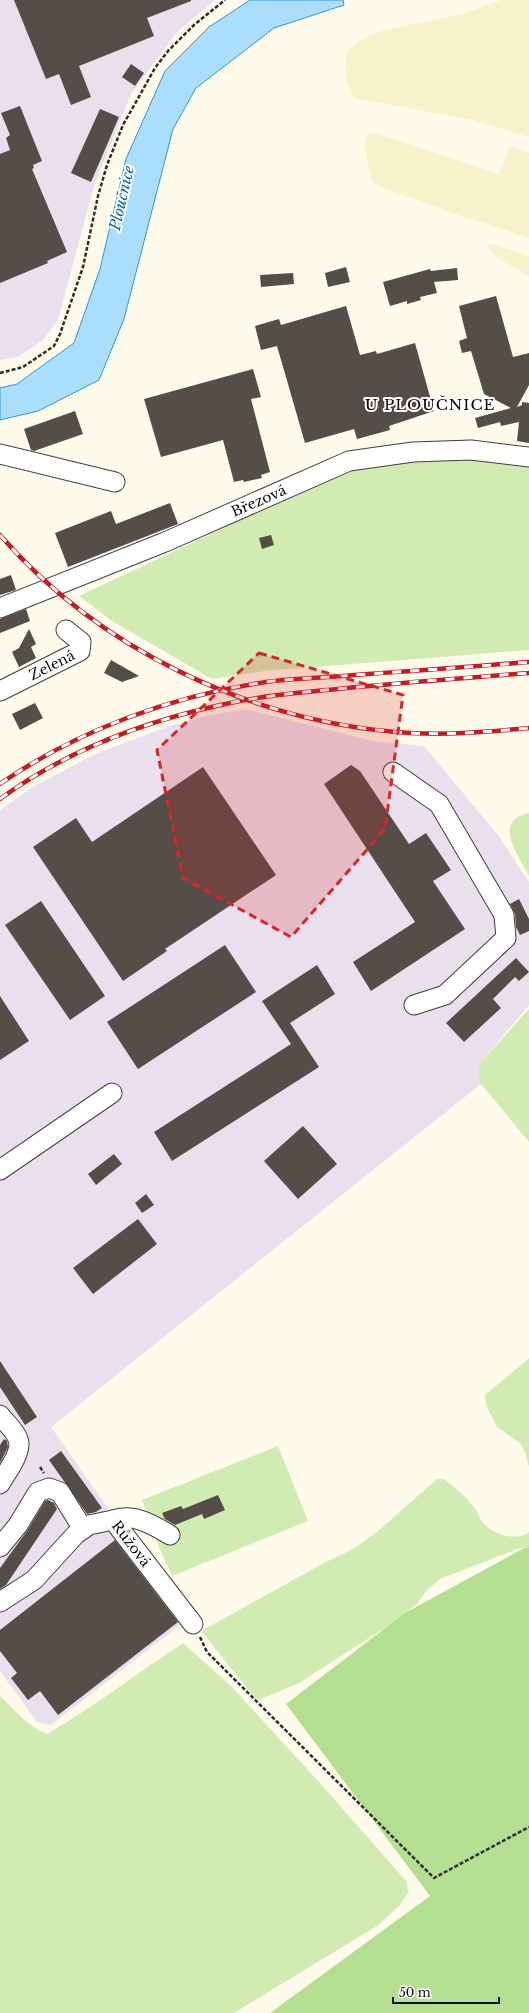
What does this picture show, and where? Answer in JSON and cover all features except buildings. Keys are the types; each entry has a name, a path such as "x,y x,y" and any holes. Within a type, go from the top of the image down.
{"street":[{"name":"Březová","path":"0,608 165,542 350,461 413,452 471,450 529,457"},
{"path":"0,454 115,482"},
{"name":"Zelená","path":"0,692 80,651 81,642 66,630"},
{"path":"393,772 439,804 504,915 506,938 445,995 414,1005"},
{"path":"0,1170 112,1093"},
{"path":"0,1414 16,1436 19,1443 16,1455 0,1484"},
{"path":"0,1547 18,1526 38,1492 49,1488 60,1492 83,1529"},
{"path":"113,1520 123,1517 150,1523 170,1535"},
{"name":"Růžová","path":"0,1602 34,1580 76,1534 89,1525 113,1520 193,1624"}],"path":[{"path":"0,373 23,367 54,346 60,334 83,267 106,165 123,125 155,68 168,51 194,25 225,0"},
{"path":"193,1624 207,1652 434,1878 529,1827"}],"highlighted area":[{"path":"259,653 403,695 385,829 291,937 183,878 157,750"}],"shaded area":[{"path":"0,0 215,0 177,32 131,94 94,186 58,320 43,340 18,357 0,360"},
{"path":"501,0 529,0 529,137 473,120 354,98 345,75 346,53 361,40 380,31 462,14"},
{"path":"373,132 497,174 500,173 509,146 529,153 529,238 458,215 381,187 373,182 369,171 364,143 367,135"},
{"path":"491,244 529,256 529,277 495,256 486,245"},
{"path":"246,709 373,741 424,746 498,835 529,882 529,1005 480,1063 481,1084 51,1427 108,1508 101,1515 185,1621 51,1725 37,1722 0,1671 0,810 31,788 95,754 167,727 205,716"}],"green space":[{"path":"463,456 529,467 529,650 265,671 212,679 112,621 79,596 355,466"},
{"path":"529,813 529,876 512,843 510,829 514,820"},
{"path":"529,1009 529,1142 481,1084 478,1071 480,1063"},
{"path":"529,1358 529,1467 525,1452 520,1443 497,1427 486,1405 485,1395"},
{"path":"278,1446 308,1521 172,1576 150,1527 150,1519 142,1500"},
{"path":"437,1479 444,1479 459,1491 475,1508 484,1524 494,1531 512,1537 518,1537 529,1532 529,1547 520,1548 440,1579 426,1591 417,1604 391,1624 299,1683 259,1700 255,1698 202,1632 203,1630 322,1564 355,1548 378,1531"},
{"path":"529,1547 529,2013 270,2013 430,1896 286,1704 405,1613 524,1548"},
{"path":"183,1643 231,1686 319,1782 407,1882 408,1893 400,1905 377,1926 234,2013 0,2013 0,1696 33,1727 47,1734 82,1713"}],"water":[{"name":"Ploučnice","path":"250,0 343,0 344,5 274,28 196,88 173,129 124,319 99,380 38,411 0,420 0,388 17,384 74,343 100,269 126,159 165,71 209,27"}],"railway":[{"path":"0,535 39,576 83,612 130,644 179,671 231,694 285,712 340,724 396,732 446,734 529,728"},
{"path":"0,784 61,747 94,732 127,718 196,696 266,682 529,662"},
{"path":"0,799 24,782 50,767 103,742 159,721 216,706 292,693 529,673"}],"district":[{"name":"U PLOUČNICE","path":"430,405"}]}
